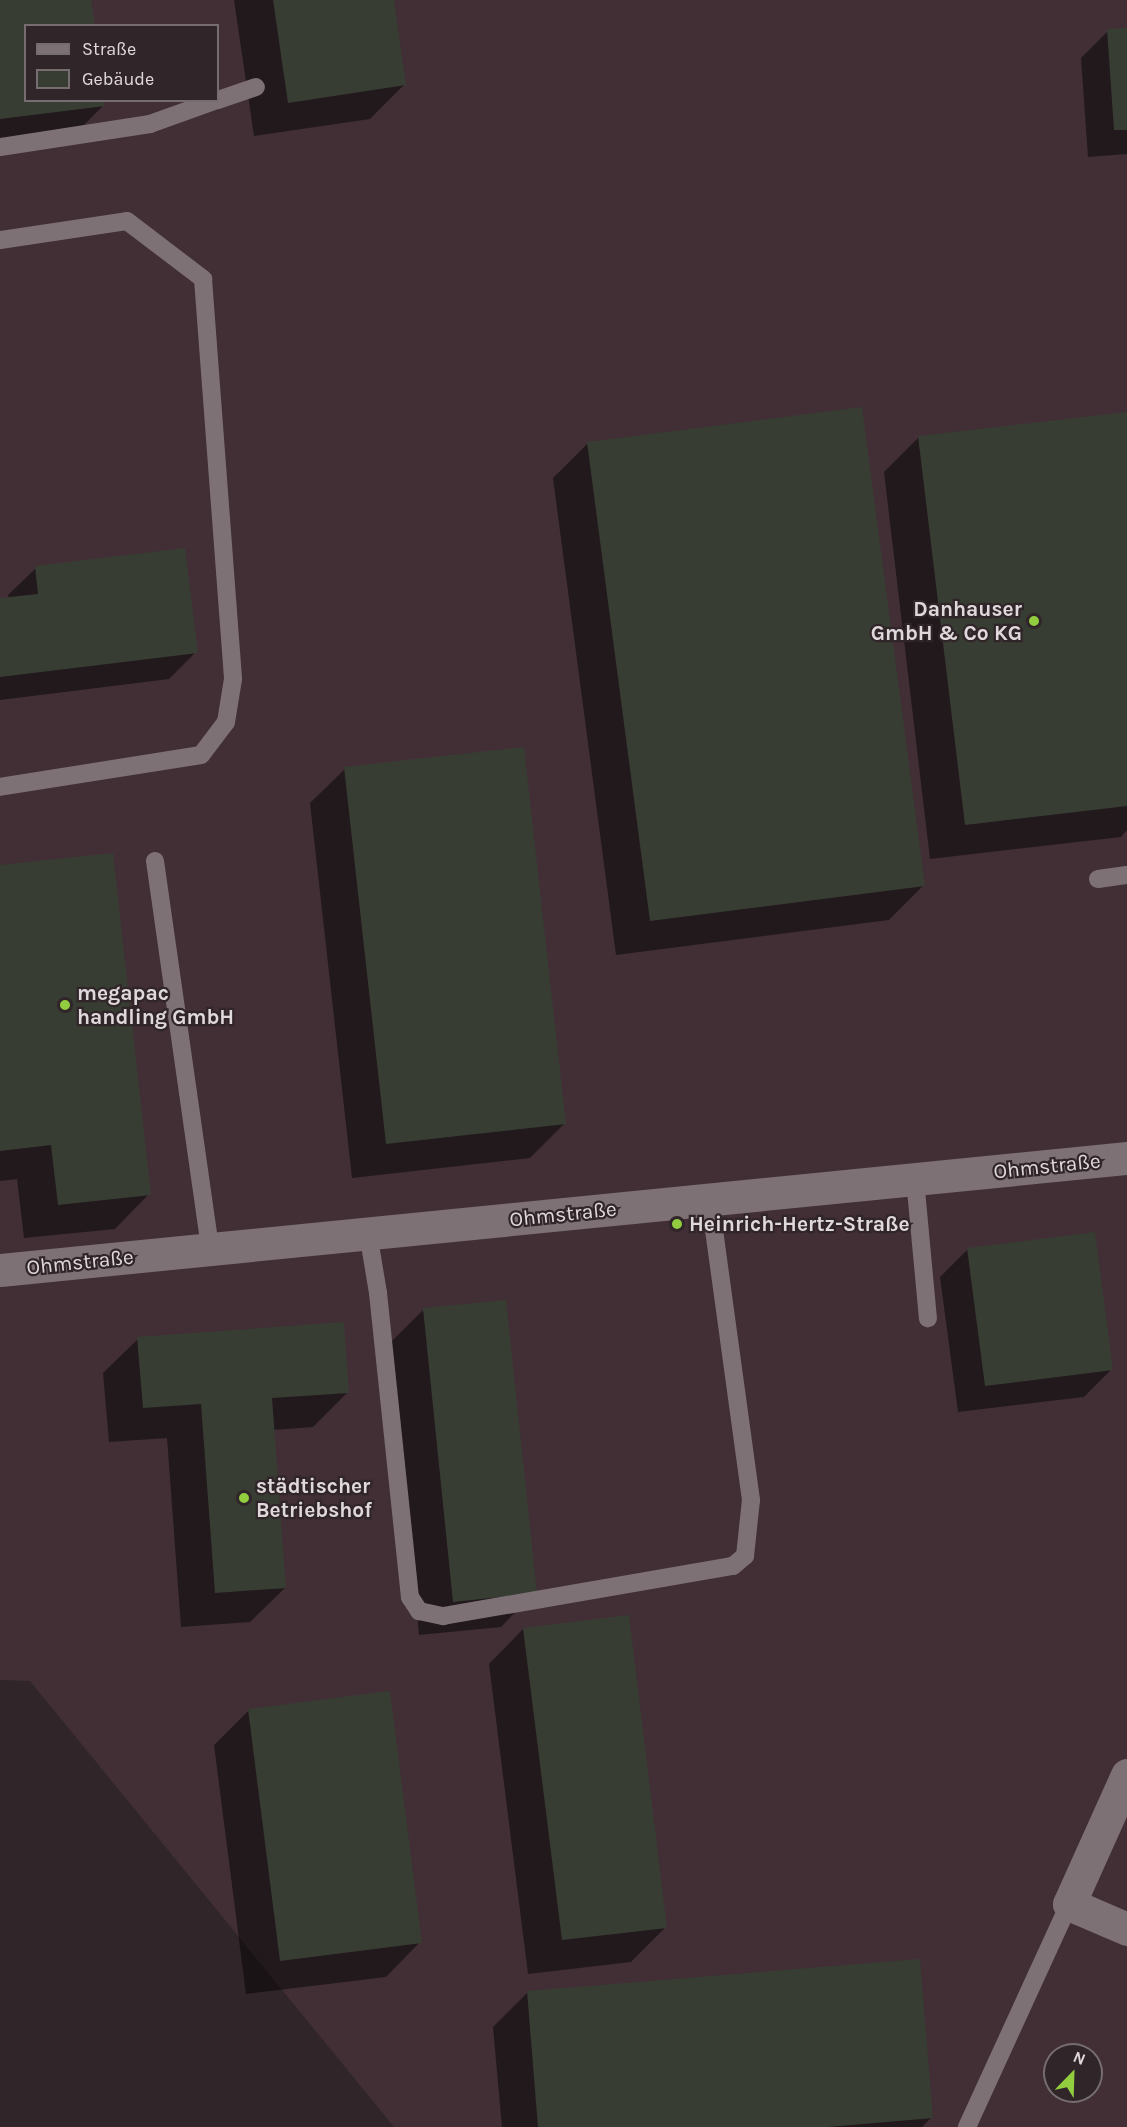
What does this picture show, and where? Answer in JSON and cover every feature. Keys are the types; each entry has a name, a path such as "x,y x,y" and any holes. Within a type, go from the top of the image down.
{"street":[{"name":"Ohmstraße","path":"0,1270 1127,1158"},
{"path":"1127,1775 1069,1904 1127,1929"}],"lane":[{"path":"219,99 256,87"},
{"path":"0,147 150,124 211,102"},
{"path":"0,240 127,221 203,279 233,680 226,722 201,755 0,787"},
{"path":"155,861 210,1249"},
{"path":"1098,879 1127,875"},
{"path":"915,1179 928,1318"},
{"path":"368,1233 378,1293 410,1597 420,1611 443,1616 733,1566 745,1556 751,1500 710,1199"},
{"path":"967,2127 1069,1904"}],"shaded area":[{"path":"0,0 1127,0 1127,2127 394,2127 30,1681 0,1680"}],"building":[{"path":"0,0 91,0 95,24 24,24 24,102 104,102 105,106 0,119"},
{"path":"273,0 394,0 406,85 288,103"},
{"path":"1127,28 1127,130 1114,130 1107,29"},
{"path":"862,407 925,886 650,921 587,442"},
{"name":"Danhauser GmbH & Co KG","path":"1127,412 1127,806 965,825 918,436"},
{"path":"185,548 198,653 0,677 0,598 38,594 35,566"},
{"path":"524,747 566,1124 386,1144 344,767"},
{"name":"megapac handling GmbH","path":"113,853 151,1195 58,1205 51,1145 0,1151 0,865"},
{"path":"1095,1232 1113,1370 985,1386 967,1248"},
{"path":"506,1300 537,1593 453,1602 423,1308"},
{"name":"städtischer Betriebshof","path":"344,1322 349,1393 272,1398 286,1588 215,1593 201,1404 143,1408 137,1337"},
{"path":"629,1615 667,1928 562,1940 523,1628"},
{"path":"390,1691 422,1943 280,1961 248,1709"},
{"path":"920,1959 933,2118 828,2127 538,2127 527,1991"}],"place":[{"name":"Danhauser GmbH & Co KG","path":"1034,621"},
{"name":"megapac handling GmbH","path":"65,1005"},
{"name":"Heinrich-Hertz-Straße","path":"677,1224"},
{"name":"städtischer Betriebshof","path":"244,1498"}]}
